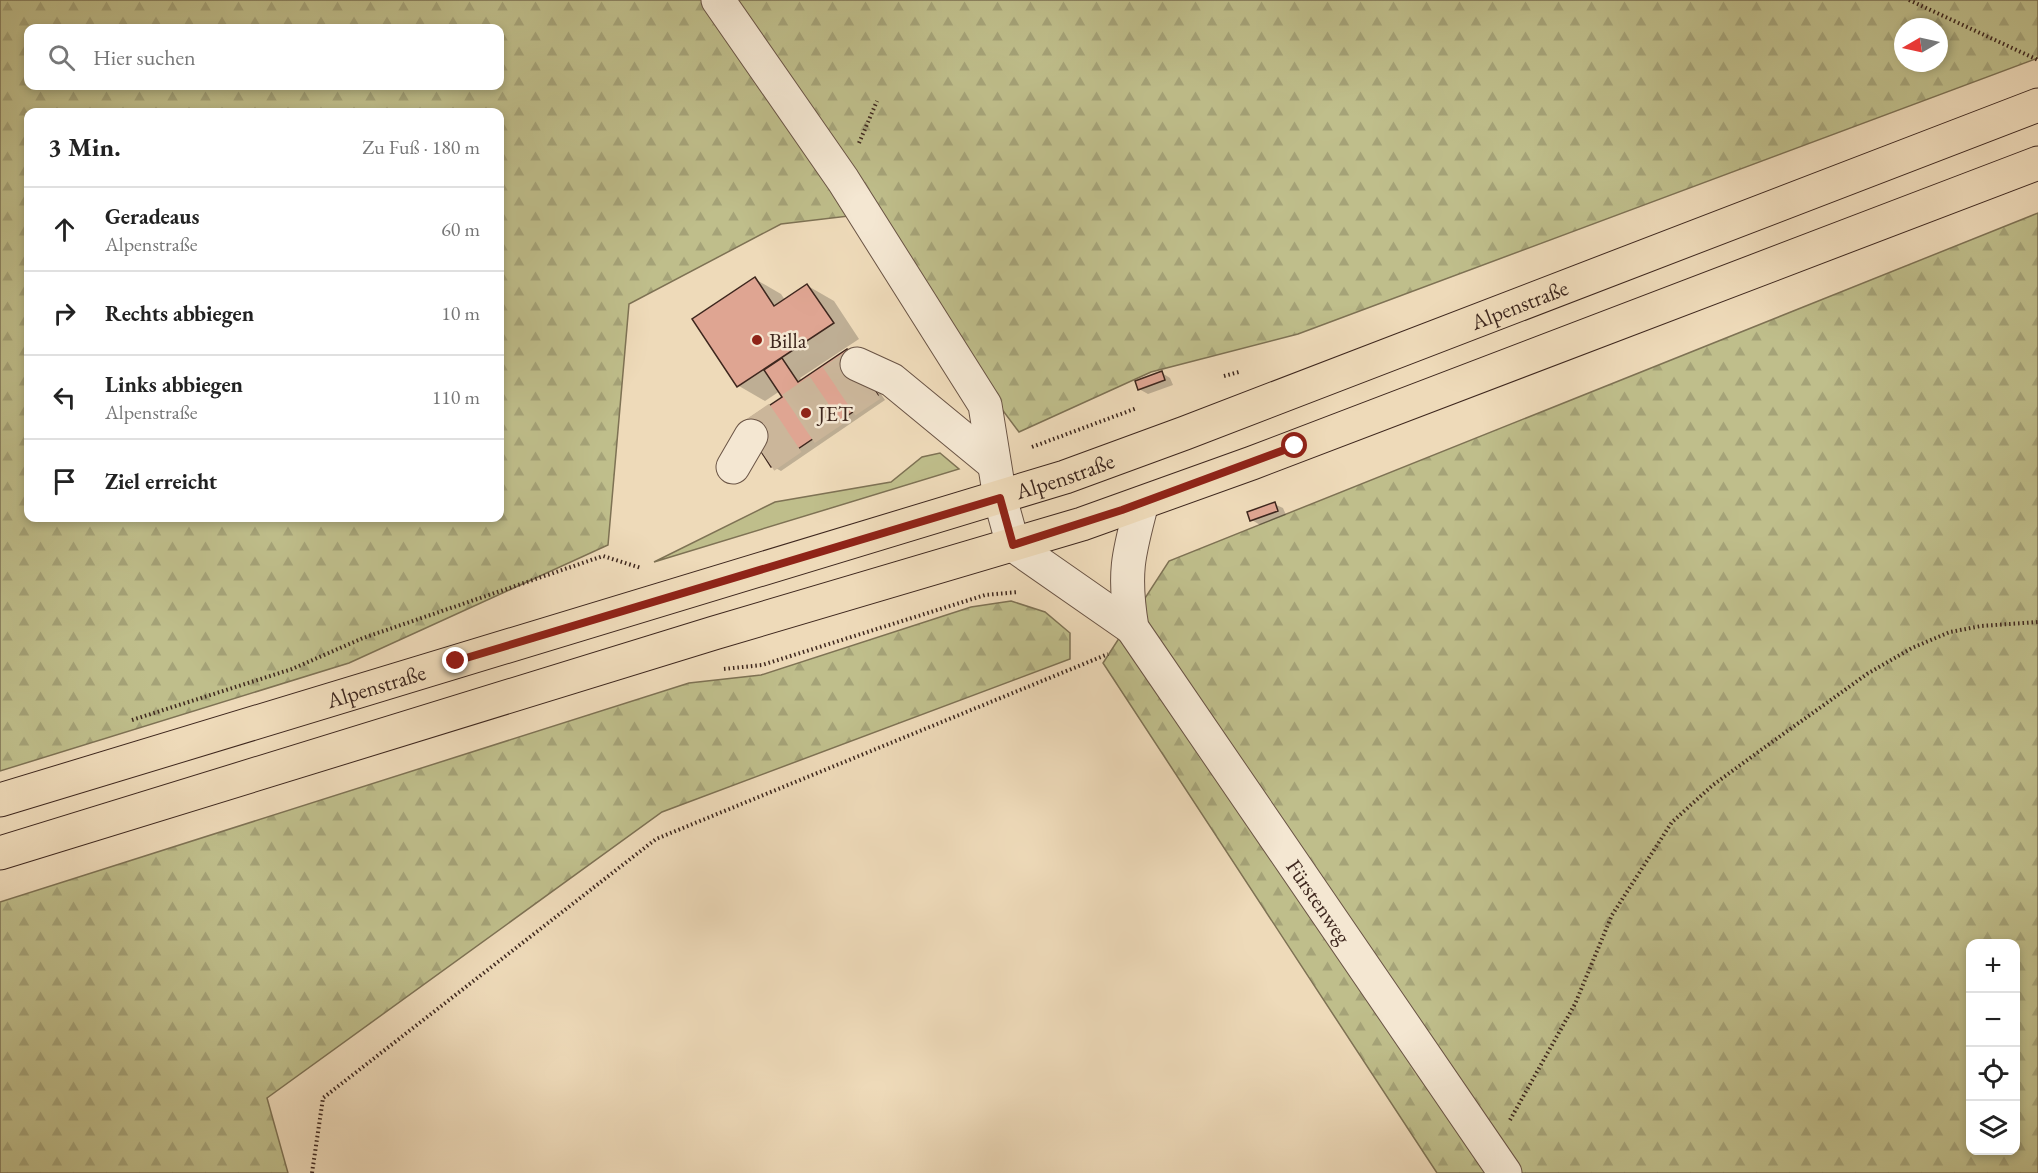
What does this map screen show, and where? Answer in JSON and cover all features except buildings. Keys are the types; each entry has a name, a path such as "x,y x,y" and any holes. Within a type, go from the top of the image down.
{"main road":[{"name":"Alpenstraße","path":"0,800 574,624 1000,498 1185,434 2038,105"},
{"path":"0,853 714,633 1013,545 1142,503 2038,163"}],"street":[{"path":"718,0 843,180 985,405 1000,498 1013,545"},
{"path":"873,377 994,464"},
{"path":"733,467 758,446"},
{"name":"Fürstenweg","path":"1136,633 1125,589 1126,567 1142,503"},
{"name":"Fürstenweg","path":"1013,545 1136,633 1498,1163"}],"path":[{"path":"1909,0 2038,60"},
{"path":"1053,439 1137,408"},
{"path":"123,723 292,669 363,639 603,556 643,568"},
{"path":"1498,1163 1575,1004 1612,915 1672,822 1713,785 1761,750 1867,674 1912,648 1950,632 1981,626 2038,622"},
{"path":"312,1173 323,1098 656,839 1105,656 1136,633"}],"green space":[{"path":"0,0 2038,0 2038,58 1298,334 1151,372 1019,432 857,215 781,224 629,304 608,545 349,663 0,771"},
{"path":"2038,213 2038,1173 1437,1173 1103,663 1169,561"},
{"path":"940,453 959,469 654,562 775,502 891,482 922,457"},
{"path":"1011,601 1045,612 1070,633 1070,659 662,812 267,1098 288,1173 0,1173 0,902 689,683 761,675 971,607"}],"tunnel":[{"path":"751,436 857,364"},
{"path":"765,457 871,385"}],"place":[{"name":"Billa","path":"757,340"},
{"name":"JET","path":"806,413"}],"route":[{"path":"456,661 1000,498 1013,545 1122,510 1295,446"}]}
